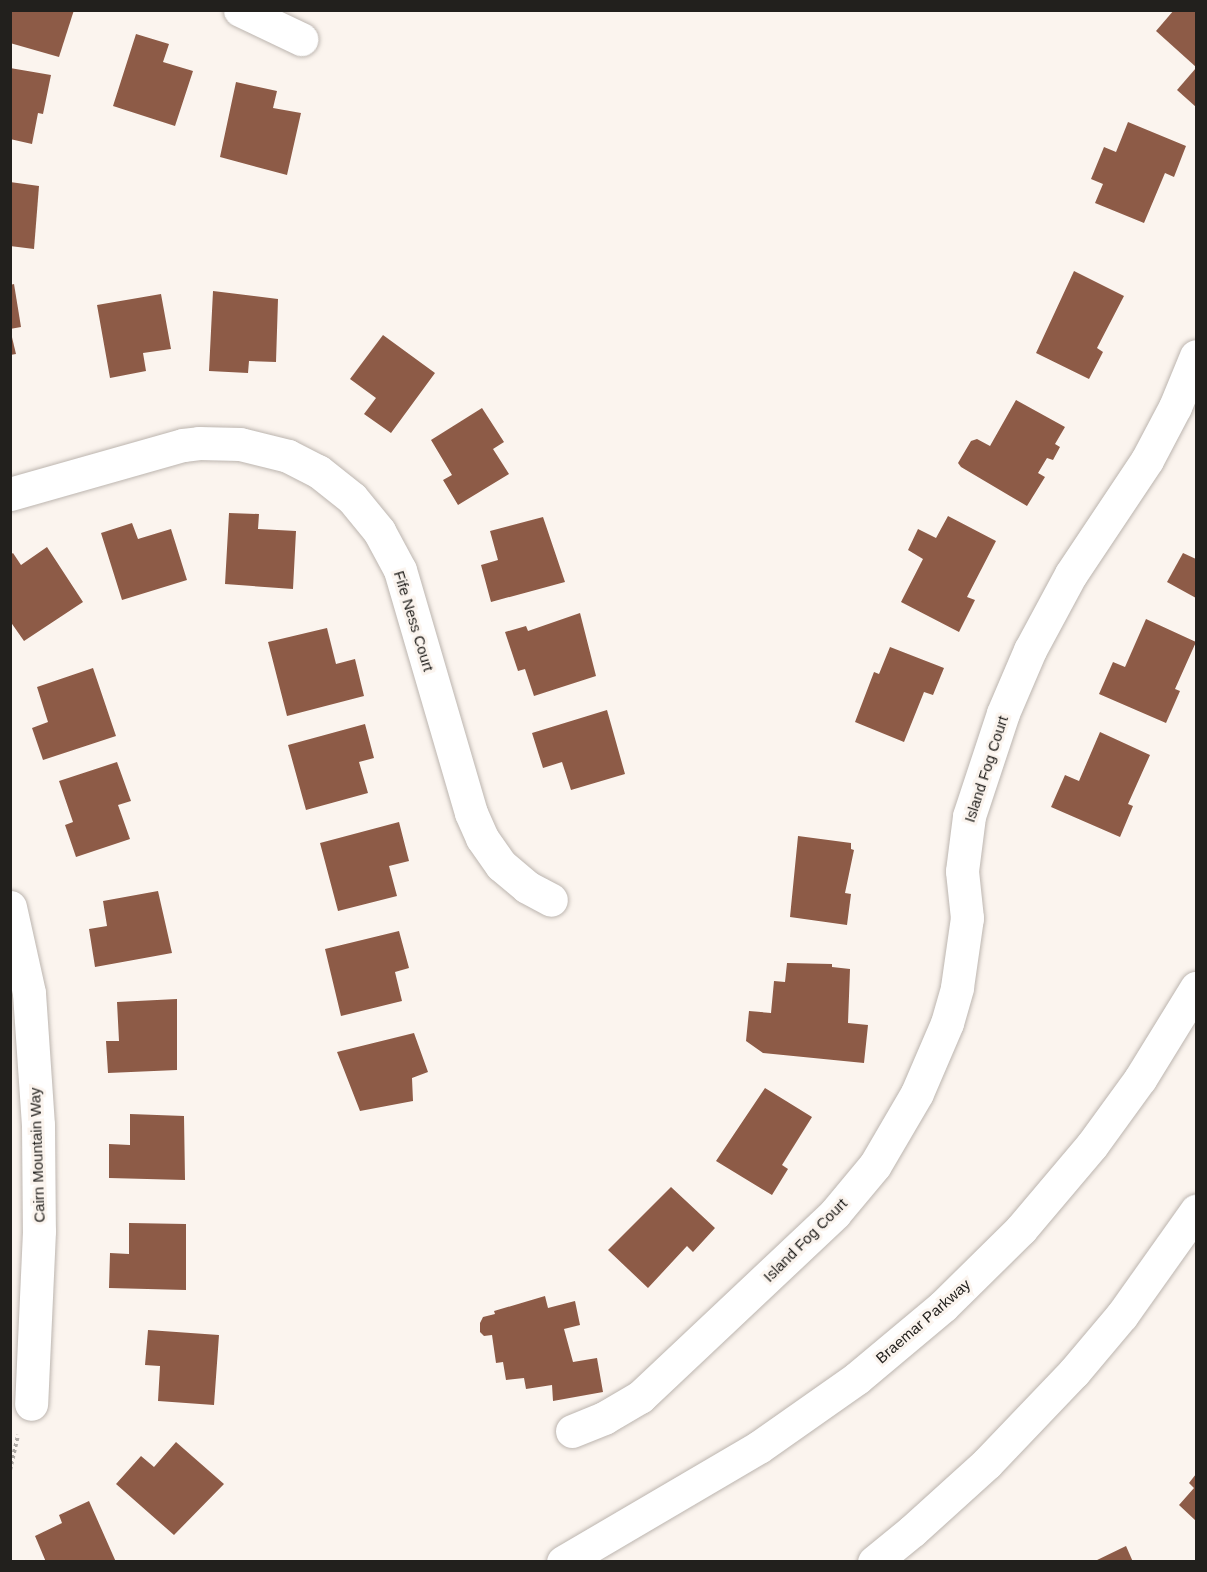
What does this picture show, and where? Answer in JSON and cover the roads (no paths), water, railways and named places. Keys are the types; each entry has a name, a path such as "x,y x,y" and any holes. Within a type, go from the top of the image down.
{"street":[{"path":"240,10 301,39"},
{"name":"Island Fog Court","path":"572,1431 604,1418 640,1397 835,1213 875,1165 911,1103 947,1023 957,987 967,918 962,871 969,816 1003,713 1030,650 1071,573 1147,460 1175,407 1197,356"},
{"name":"Fife Ness Court","path":"10,494 183,445 200,443 240,444 288,456 318,471 352,498 380,531 400,570 471,813 482,838 501,865 527,887 551,900"},
{"name":"Cairn Mountain Way","path":"10,907 29,993 38,1125 39,1231 31,1404"},
{"name":"Braemar Parkway","path":"563,1562 759,1447 857,1378 943,1306 1021,1229 1092,1146 1140,1079 1197,988"},
{"path":"874,1562 987,1464 1074,1372 1122,1315 1197,1211"}]}
